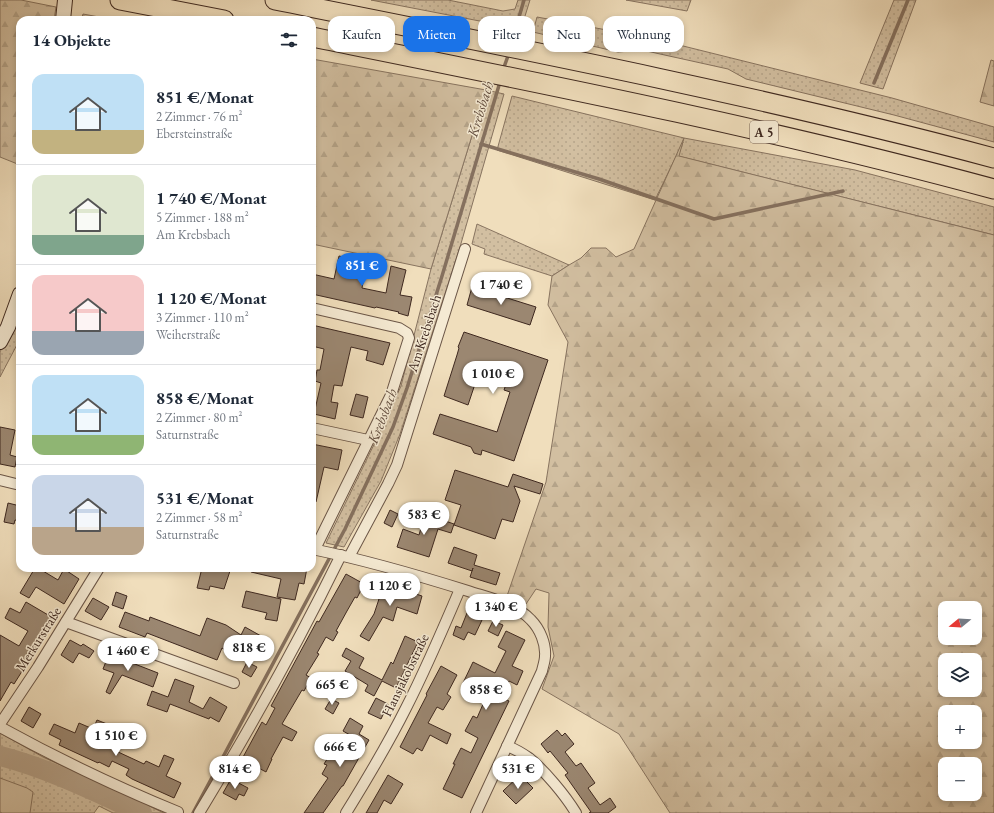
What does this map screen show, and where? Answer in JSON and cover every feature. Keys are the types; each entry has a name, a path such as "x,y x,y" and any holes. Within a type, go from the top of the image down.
{"highway":[{"path":"120,0 203,16"},
{"name":"A 5","path":"275,0 710,89 914,137 994,158"},
{"name":"A 5","path":"316,38 714,120 908,165 994,189"}],"main road":[{"path":"63,16 65,0"},
{"path":"0,342 8,327 16,305"}],"street":[{"name":"Am Krebsbach","path":"199,813 261,708 316,607 339,555 388,484 397,465 465,249"},
{"path":"316,309 404,329 409,338 391,395 316,543"},
{"path":"316,429 368,440"},
{"path":"0,480 16,483"},
{"path":"316,550 460,588 504,603 531,620 538,629 543,642 545,656 542,671 476,813"},
{"name":"Merkurstraße","path":"0,725 38,667 96,572"},
{"name":"Hansjakobstraße","path":"346,813 373,769 407,707 436,646 460,588"},
{"path":"66,622 234,683"},
{"path":"0,725 46,752 80,769 178,812"},
{"path":"507,746 521,752 536,764 576,813"}],"green space":[{"path":"0,0 21,0 56,7 55,16 16,16 16,163 0,157"},
{"path":"371,0 448,0 503,11 515,9 518,0 530,0 525,16 478,16 478,21 470,19 470,16 454,16"},
{"path":"626,0 691,0 687,11"},
{"path":"894,0 916,0 883,89 860,83"},
{"path":"83,14 94,16 82,16"},
{"path":"537,17 543,18 543,34 535,32"},
{"path":"595,28 603,29 603,48 595,47"},
{"path":"684,46 892,98 994,127 994,142 894,115 746,79 728,69 651,52 684,52"},
{"path":"316,60 486,90 431,269 316,245"},
{"path":"991,60 994,61 994,106 980,102"},
{"path":"486,90 504,94 460,247 400,434 381,481 344,547 326,543 401,386 431,269"},
{"path":"512,96 684,138 855,170 994,207 994,235 678,156 683,142 655,200 497,150"},
{"path":"684,138 679,156 994,235 994,813 670,813 619,734 542,689 554,656 548,627 549,593 536,589 526,604 507,596 546,482 568,342 548,305 552,276 581,258 591,248 606,248 616,257 634,249"},
{"path":"477,224 569,265 552,276 484,254 485,249 472,244"},
{"path":"16,317 16,347 0,377 0,352"},
{"path":"0,733 43,757 164,813 152,813 53,768 0,751"},
{"path":"0,761 51,777 133,813 113,813 99,806 94,813 0,813"},
{"path":"0,778 27,788 33,792 30,813 0,812"}],"building":[{"path":"339,256 367,262 362,288 386,293 391,266 406,270 400,295 412,297 408,316 398,313 399,312 316,295 316,275 334,279"},
{"path":"472,287 536,307 530,325 467,305"},
{"path":"316,326 390,343 383,365 366,360 368,351 351,347 342,386 334,385 331,402 338,403 335,419 316,414 316,405 321,383 316,381 316,376 317,370 320,370 324,349 316,347"},
{"path":"464,332 548,360 514,461 482,450 481,455 474,453 471,447 433,434 440,414 497,432 510,392 504,390 510,373 482,363 468,405 444,396 459,348 458,347"},
{"path":"356,394 368,397 363,418 350,415"},
{"path":"0,427 15,430 10,455 16,457 15,467 0,464"},
{"path":"316,445 342,450 338,470 324,467 316,502"},
{"path":"455,470 508,487 513,474 543,484 540,494 514,486 520,501 513,522 502,519 495,539 454,525 461,505 445,500"},
{"path":"8,503 16,505 16,520 14,524 4,522"},
{"path":"390,510 398,514 392,527 384,523"},
{"path":"425,514 454,524 451,533 438,529 429,557 397,547 403,529 419,535"},
{"path":"454,547 477,555 474,565 500,573 496,585 470,577 472,571 448,563"},
{"path":"33,572 45,572 58,580 62,572 68,572 79,579 64,604 36,587 29,598 20,593"},
{"path":"201,572 230,572 224,589 210,586 209,590 197,588"},
{"path":"251,572 306,572 304,584 299,583 295,600 277,597 281,579"},
{"path":"346,574 364,584 336,631 338,632 333,641 326,637 317,653 319,654 306,675 311,678 304,691 302,690 282,724 297,732 292,741 283,737 266,772 242,759 262,722 266,725 275,708 271,706 317,621 319,622"},
{"path":"381,583 393,587 392,590 409,596 410,592 422,596 417,614 397,607 393,621 383,617 369,641 360,636 374,614 379,599 376,598"},
{"path":"246,591 281,599 277,621 265,619 267,613 242,607"},
{"path":"116,592 127,596 123,609 112,605"},
{"path":"93,598 109,607 101,620 85,611"},
{"path":"26,602 55,619 14,684 11,682 0,701 0,635 19,646 28,631 5,618 10,608 20,613"},
{"path":"125,612 149,621 150,617 200,636 207,618 226,625 241,635 245,627 261,636 257,644 251,641 241,659 222,648 217,660 147,633 145,637 119,627"},
{"path":"467,613 482,620 475,635 468,632 464,640 453,635 456,626 461,628"},
{"path":"493,621 503,625 498,636 488,631"},
{"path":"506,631 525,640 512,666 523,671 517,685 509,681 501,697 509,701 462,798 443,789 461,748 471,753 478,738 465,731 473,716 477,718 487,695 463,683 473,662 495,673 506,651 498,647"},
{"path":"405,636 418,642 396,688 382,681 374,696 365,691 368,685 345,671 351,661 342,656 346,648 364,658 359,668 382,680 391,662 393,664"},
{"path":"70,640 81,646 83,644 94,651 89,658 79,653 73,663 61,655"},
{"path":"109,654 158,673 153,687 122,675 110,694 106,692 114,673 103,669"},
{"path":"247,662 257,667 251,677 242,672"},
{"path":"441,666 457,675 447,694 451,697 443,710 437,707 428,723 451,734 447,744 430,735 422,751 417,748 413,754 400,747"},
{"path":"175,679 194,686 189,702 203,709 210,697 227,707 219,722 210,717 209,719 170,704 167,712 147,705 152,691 168,697"},
{"path":"376,698 388,704 381,719 368,713"},
{"path":"331,699 339,703 333,714 325,709"},
{"path":"29,707 41,714 33,728 21,721"},
{"path":"350,718 363,726 359,734 369,740 343,786 323,813 304,813 328,778 322,774 327,765 324,764 329,756 336,760 350,735 343,731"},
{"path":"97,720 107,724 99,742 117,750 116,751 144,764 146,761 159,767 164,755 174,759 166,776 181,783 174,798 132,779 126,775 129,769 112,761 109,767 99,762 98,763 59,745 61,740 49,734 54,724 75,733 79,723 93,729"},
{"path":"557,730 562,736 565,733 574,744 565,752 576,766 581,763 595,783 588,788 600,805 610,798 616,807 608,813 589,813 591,812 565,775 568,773 550,751 548,753 541,744"},
{"path":"388,775 403,784 391,804 384,800 377,813 366,813"},
{"path":"520,775 533,788 516,804 503,791"},
{"path":"231,779 248,788 244,796 239,794 236,800 223,793"}],"waterway":[{"name":"Krebsbach","path":"519,16 524,0"},
{"path":"874,83 908,0"},
{"name":"Krebsbach","path":"503,70 509,53"},
{"name":"Krebsbach","path":"193,813 345,529 393,427 407,388 442,276 500,82"},
{"path":"481,144 599,179 714,219 843,191"},
{"path":"0,756 55,774 142,813"}]}
